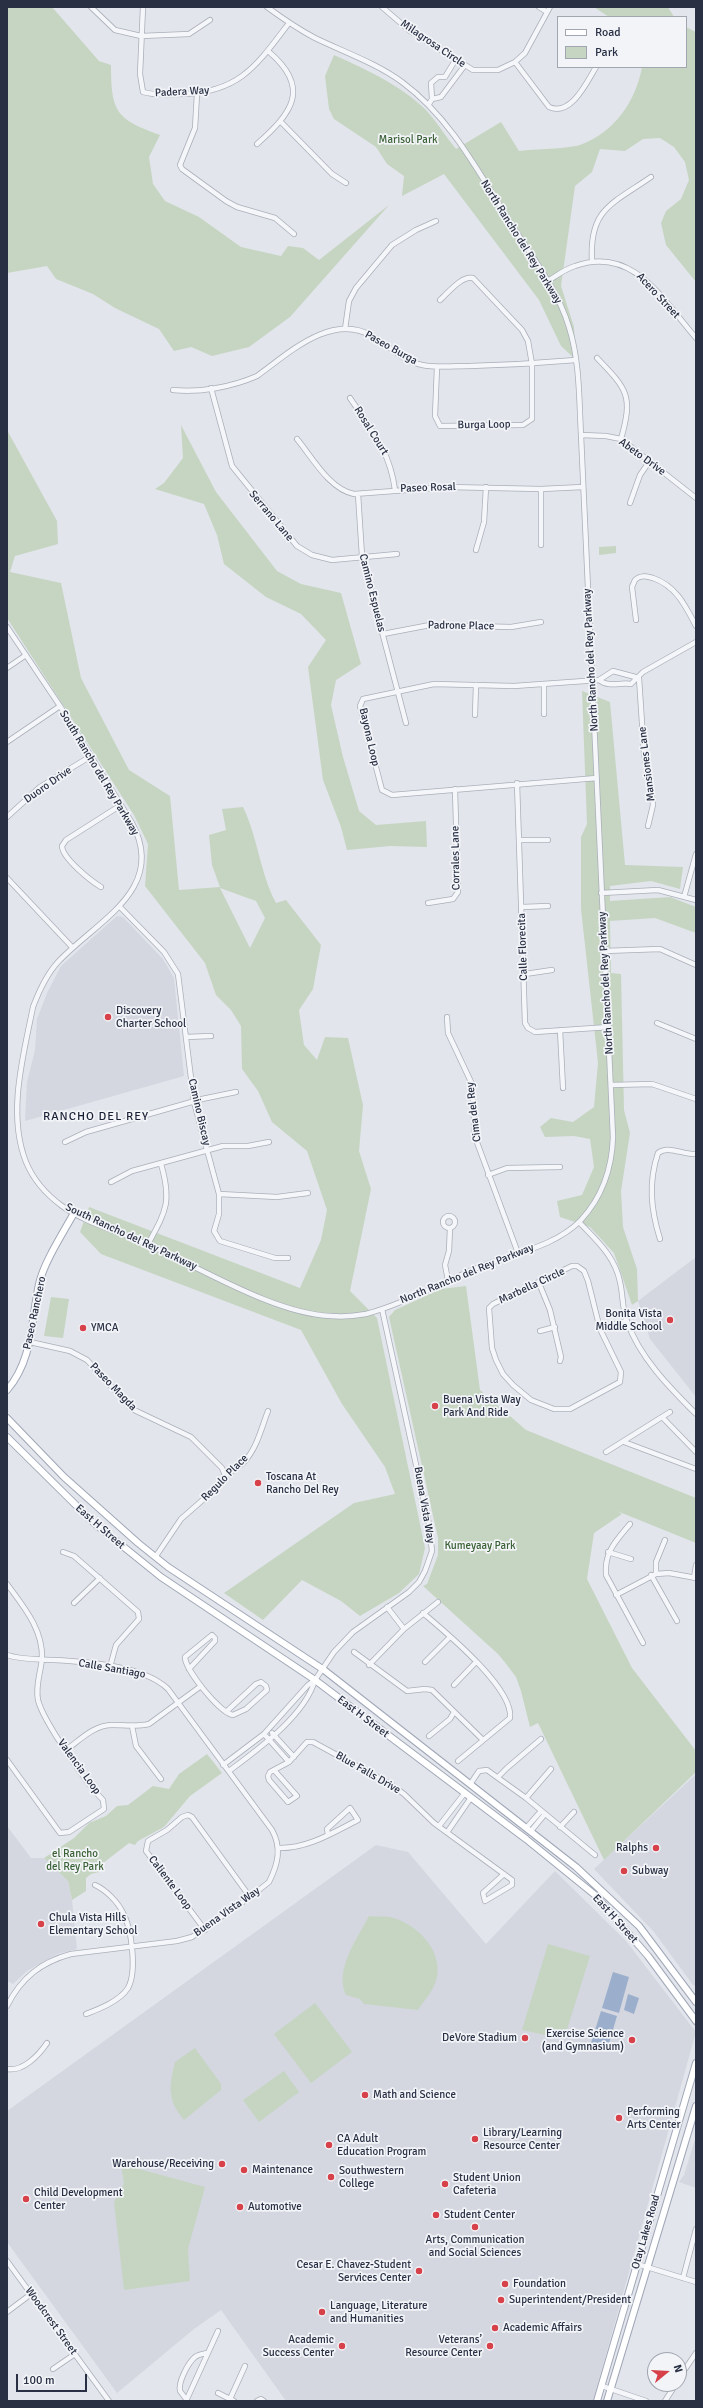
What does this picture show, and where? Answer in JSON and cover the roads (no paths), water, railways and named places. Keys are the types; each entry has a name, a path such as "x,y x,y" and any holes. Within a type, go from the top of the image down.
{"main road":[{"name":"Paseo Ranchero","path":"7,1390 22,1367 30,1342 40,1283 74,1213"},
{"name":"East H Street","path":"7,1418 101,1512 156,1556 324,1670 471,1783 592,1880 639,1926 693,1994 696,2002"},
{"name":"East H Street","path":"7,1437 56,1487 130,1554 161,1577 315,1680 470,1799 526,1839 595,1895 648,1956 696,2021"},
{"name":"Otay Lakes Road","path":"597,2401 696,2063"},
{"name":"Otay Lakes Road","path":"607,2401 632,2326 646,2267 676,2178 696,2106"}],"street":[{"path":"91,7 115,30 141,36 189,34 210,20"},
{"path":"141,36 143,7"},
{"name":"North Rancho del Rey Parkway","path":"267,7 288,23 375,66 399,80 430,102 454,135 548,281 566,317 576,360 581,435 597,778 600,893 609,1027 613,1137 608,1175 598,1197 579,1222 556,1238 448,1280 382,1309"},
{"name":"Milagrosa Circle","path":"382,7 410,31 473,70 498,70 515,62 525,53 550,7"},
{"path":"539,7 547,12"},
{"name":"Padera Way","path":"141,36 140,74 143,92 154,95 197,94 217,90 237,81 252,70 288,23"},
{"path":"256,144 281,122 291,104 292,83 286,68 268,51"},
{"path":"445,77 456,59"},
{"path":"515,62 549,107 556,110 566,105 580,93 595,68"},
{"path":"452,82 445,77 438,77 431,83 430,102 441,97 452,82 464,65"},
{"path":"197,94 197,116 188,150 180,164 182,170 226,201 237,207 275,218 294,234"},
{"path":"281,122 332,174 346,182"},
{"path":"592,262 592,235 599,217 607,207 651,177"},
{"path":"346,329 346,314 353,294 392,245 416,230 436,221"},
{"name":"Acero Street","path":"548,281 573,266 592,262 620,264 637,272 647,281 696,338"},
{"path":"440,300 460,282 468,277 474,278 524,333 530,346 532,364"},
{"name":"Paseo Burga","path":"173,390 185,392 211,388 252,378 311,339 329,331 346,329 371,335 411,361 437,366 532,364 576,360"},
{"path":"597,358 619,381 626,395 627,415 621,440"},
{"name":"Burga Loop","path":"437,366 435,416 440,426 523,425 532,419 533,413 532,364"},
{"name":"Serrano Lane","path":"211,388 232,466 286,536 302,550 318,557 339,560 362,556 397,554"},
{"name":"Rosal Court","path":"350,398 386,452 392,471 395,490"},
{"name":"Abeto Drive","path":"581,435 606,436 621,440 696,498"},
{"name":"Paseo Rosal","path":"297,439 337,487 346,492 358,494 395,490 486,487 541,489 583,487"},
{"path":"630,503 640,475 649,462"},
{"path":"476,550 484,522 486,487"},
{"path":"541,489 541,545"},
{"name":"Camino Espuelas","path":"358,494 362,556 406,723"},
{"path":"636,620 632,584 636,578 641,576 650,578 671,587 696,626"},
{"name":"Padrone Place","path":"383,634 406,628 430,625 512,627 541,622"},
{"name":"South Rancho del Rey Parkway","path":"7,627 60,706 121,805 138,835 141,860 136,884 120,907 72,947 47,977 33,1007 17,1110 17,1131 21,1146 35,1178 61,1205 74,1213 148,1244 274,1304 297,1311 332,1316 363,1314 382,1309"},
{"path":"599,680 613,671 619,671 623,674 639,678 644,672 696,642"},
{"path":"7,668 26,655"},
{"path":"623,674 624,682"},
{"name":"Bayona Loop","path":"597,778 392,795 382,790 360,706 363,699 434,684 544,685 599,680 609,685 624,682 631,684 639,678"},
{"name":"Mansiones Lane","path":"639,678 644,754 653,805 648,826"},
{"path":"475,715 476,685"},
{"path":"544,685 544,714"},
{"path":"7,742 60,706"},
{"name":"Duoro Drive","path":"7,817 40,787 91,756"},
{"name":"Calle Florecita","path":"517,784 526,1026 535,1032 609,1027"},
{"name":"Corrales Lane","path":"428,903 453,899 458,892 455,789"},
{"path":"101,887 91,881 66,856 62,846 66,840 121,805"},
{"path":"520,840 548,840"},
{"path":"684,896 696,854"},
{"path":"7,878 72,947"},
{"path":"600,893 650,890 684,896 696,900"},
{"path":"522,907 548,906"},
{"name":"Camino Biscay","path":"120,907 164,952 178,974 181,985 194,1102 220,1194 219,1214 214,1231 216,1238 275,1258 288,1258"},
{"path":"604,951 660,949 696,965"},
{"path":"525,974 552,970"},
{"name":"Cima del Rey","path":"447,1017 448,1033 472,1084 475,1137 518,1253"},
{"path":"657,1023 696,1039"},
{"path":"560,1030 563,1088"},
{"path":"186,1037 211,1036"},
{"path":"611,1085 652,1084 696,1099"},
{"path":"65,1142 86,1132 236,1092"},
{"path":"111,1182 132,1171 223,1146 248,1146 269,1142"},
{"path":"660,1239 653,1215 651,1196 658,1153 670,1149 689,1155 696,1154"},
{"path":"148,1244 167,1201 167,1188 161,1164"},
{"path":"488,1175 507,1168 560,1168"},
{"path":"220,1194 277,1197 308,1193"},
{"path":"579,1222 602,1246 616,1267 621,1284 626,1321 645,1356 662,1379 696,1414"},
{"path":"448,1280 445,1264 449,1251 450,1228"},
{"name":"Marbella Circle","path":"572,1266 581,1268 593,1297 600,1329 621,1372 619,1383 570,1409 554,1409 531,1400 513,1385 503,1374 492,1348 489,1308 493,1304 572,1266"},
{"path":"539,1283 555,1327 561,1357 560,1362"},
{"name":"Buena Vista Way","path":"223,1765 268,1730 308,1685 324,1670 334,1652 353,1632 409,1592 419,1582 425,1571 432,1551 429,1524 382,1309"},
{"path":"600,1329 626,1321"},
{"path":"540,1331 555,1327"},
{"name":"Paseo Magda","path":"30,1342 70,1351 87,1360 132,1409 191,1437 222,1468 225,1475"},
{"name":"Regulo Place","path":"156,1556 181,1519 222,1483 225,1475 244,1462 258,1440 268,1412"},
{"path":"606,1452 663,1418 670,1412"},
{"path":"663,1418 696,1452"},
{"path":"624,1442 696,1468"},
{"path":"630,1524 608,1552 605,1564 606,1575 643,1643"},
{"path":"665,1540 656,1562 653,1575 677,1621"},
{"path":"63,1552 74,1556 138,1612 139,1619 116,1645 110,1667"},
{"path":"608,1552 631,1559"},
{"path":"616,1595 653,1575 669,1573 695,1578 696,1565"},
{"path":"74,1603 100,1578"},
{"name":"Valencia Loop","path":"7,1584 33,1622 40,1639 42,1659 38,1683 39,1701 44,1717 105,1804 104,1809 64,1833 56,1830 53,1823 7,1760"},
{"path":"369,1665 404,1629 438,1602"},
{"path":"387,1607 404,1629"},
{"path":"423,1613 486,1671 503,1695 510,1714 510,1718 458,1761"},
{"path":"189,1669 215,1638 209,1636 185,1657 189,1669 201,1686 226,1712 231,1715 238,1714 267,1690 264,1684 260,1682 256,1684 226,1712"},
{"path":"425,1662 450,1637"},
{"path":"354,1652 369,1665 407,1691 425,1689 432,1690 454,1712 470,1724 483,1740"},
{"name":"Calle Santiago","path":"7,1655 141,1672 155,1679 168,1689 223,1765"},
{"path":"454,1685 476,1662"},
{"name":"Buena Vista Way","path":"229,1771 273,1735 311,1692 315,1680"},
{"path":"66,1750 91,1731 100,1727 110,1725 132,1726 149,1724 201,1686"},
{"path":"429,1736 450,1719 454,1712"},
{"path":"132,1726 136,1746 161,1779"},
{"path":"268,1730 294,1757"},
{"path":"264,1734 289,1762"},
{"path":"498,1777 506,1768 541,1739"},
{"name":"Blue Falls Drive","path":"274,1770 289,1762 307,1742 313,1742 390,1784 439,1826 448,1831 504,1874"},
{"path":"223,1765 272,1830 278,1848 301,1846 328,1834 358,1820 350,1808 327,1829 328,1834"},
{"path":"526,1798 551,1768"},
{"path":"274,1770 297,1796 288,1802 268,1776 274,1770"},
{"path":"471,1783 479,1771 484,1770 498,1777 595,1855"},
{"path":"439,1826 464,1794"},
{"path":"448,1831 470,1799"},
{"path":"529,1829 543,1812"},
{"path":"560,1826 574,1812"},
{"name":"Caliente Loop","path":"205,1930 146,1851 148,1841 167,1830 182,1817 188,1815 192,1817 250,1897"},
{"name":"Buena Vista Way","path":"7,2006 28,1976 39,1967 57,1958 71,1954 177,1941 205,1930 269,1882 277,1860 278,1848"},
{"path":"504,1874 512,1880 512,1885 485,1901 483,1893 504,1874"},
{"path":"86,2014 110,2003 128,1988 132,1977 133,1966 131,1946 123,1912 106,1892 95,1885"},
{"path":"7,2069 17,2069 23,2066 36,2057 47,2043"},
{"path":"683,2278 696,2229"},
{"name":"Woodcrest Street","path":"7,2260 109,2401"},
{"path":"637,2264 696,2282"},
{"path":"7,2312 31,2294"},
{"path":"186,2400 218,2331"},
{"path":"186,2400 180,2391 180,2383 193,2359 200,2354 207,2353"},
{"path":"687,2366 696,2353"},
{"path":"53,2369 75,2354"},
{"path":"218,2392 232,2400 245,2366"},
{"path":"602,2386 646,2401"},
{"path":"666,2401 671,2392"},
{"path":"257,2401 260,2399 264,2401"}],"water":[{"path":"613,1972 629,1977 619,2013 602,2008"},
{"path":"628,1994 639,1998 634,2014 624,2010"},
{"path":"601,2011 617,2016 607,2050 590,2046"}],"place":[{"name":"Discovery Charter School","path":"108,1017"},
{"name":"Bonita Vista Middle School","path":"670,1320"},
{"name":"YMCA","path":"83,1328"},
{"name":"Buena Vista Way Park And Ride","path":"435,1406"},
{"name":"Toscana At Rancho Del Rey","path":"258,1483"},
{"name":"Ralphs","path":"656,1848"},
{"name":"Subway","path":"624,1871"},
{"name":"Chula Vista Hills Elementary School","path":"41,1924"},
{"name":"DeVore Stadium","path":"525,2038"},
{"name":"Exercise Science (and Gymnasium)","path":"632,2040"},
{"name":"Math and Science","path":"365,2095"},
{"name":"Performing Arts Center","path":"619,2118"},
{"name":"Library/Learning Resource Center","path":"475,2139"},
{"name":"CA Adult Education Program","path":"329,2145"},
{"name":"Warehouse/Receiving","path":"222,2164"},
{"name":"Maintenance","path":"244,2170"},
{"name":"Southwestern College","path":"331,2177"},
{"name":"Student Union Cafeteria","path":"445,2184"},
{"name":"Child Development Center","path":"26,2199"},
{"name":"Automotive","path":"240,2207"},
{"name":"Student Center","path":"436,2215"},
{"name":"Arts, Communication and Social Sciences","path":"475,2227"},
{"name":"Cesar E. Chavez-Student Services Center","path":"419,2271"},
{"name":"Foundation","path":"505,2284"},
{"name":"Superintendent/President","path":"501,2300"},
{"name":"Language, Literature and Humanities","path":"322,2312"},
{"name":"Academic Affairs","path":"495,2328"},
{"name":"Academic Success Center","path":"342,2346"},
{"name":"Veterans’ Resource Center","path":"490,2346"}],"district":[{"name":"RANCHO DEL REY","path":"96,1117"}],"park label":[{"name":"Marisol Park","path":"408,140"},
{"name":"Kumeyaay Park","path":"480,1546"},
{"name":"el Rancho del Rey Park","path":"75,1860"}]}
